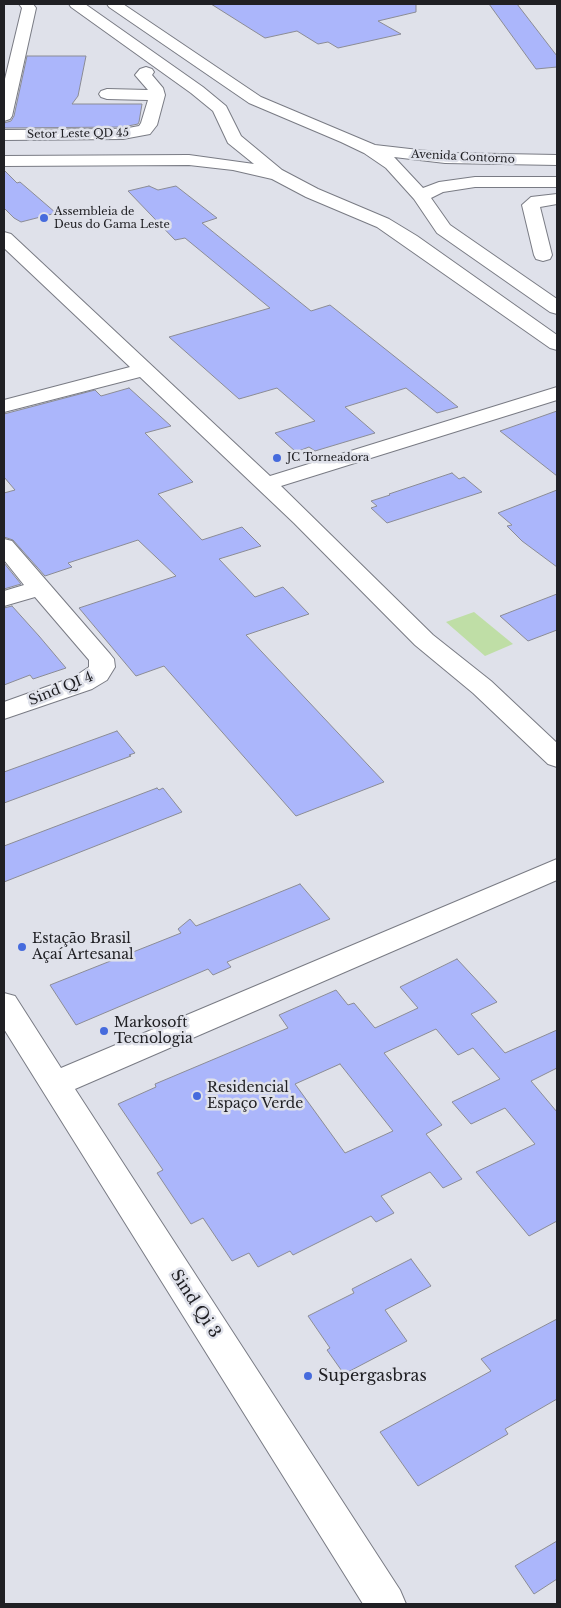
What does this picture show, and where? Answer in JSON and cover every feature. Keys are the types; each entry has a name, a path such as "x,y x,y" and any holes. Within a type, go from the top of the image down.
{"street":[{"path":"4,116 29,8 26,4"},
{"path":"76,4 197,90 220,109 234,139 276,174 312,193 383,224 410,240 557,344"},
{"path":"114,4 255,100 370,149 399,170 421,196 420,219"},
{"path":"126,39 139,39 156,33"},
{"path":"4,36 22,36"},
{"path":"107,94 157,95 155,88 143,75 146,72"},
{"name":"Setor Leste QD 45","path":"4,135 123,134 144,130 149,125 157,95"},
{"path":"220,109 234,102 255,100"},
{"path":"99,161 123,134"},
{"path":"189,160 218,153 230,145 234,139"},
{"name":"Avenida Contorno","path":"370,149 445,158 557,160"},
{"path":"4,161 189,160 233,165 276,174"},
{"name":"Avenida Contorno","path":"421,196 440,187 476,182 557,182"},
{"path":"543,255 531,206 537,201 557,199"},
{"path":"383,224 420,219 443,229 557,308"},
{"path":"9,249 144,370 266,484 424,640 482,687 557,758"},
{"path":"4,406 144,370"},
{"path":"266,484 557,393"},
{"name":"Sind QI 4","path":"4,546 101,659 102,667 98,674 83,683 4,711"},
{"path":"4,599 39,588"},
{"path":"55,1084 557,869"},
{"name":"Sind Qi 3","path":"4,1004 386,1604"}],"green space":[{"path":"474,612 513,644 485,656 446,622"}],"building":[{"path":"211,4 416,4 416,12 378,21 401,34 338,48 328,42 318,44 297,31 265,38"},
{"path":"489,4 517,4 557,56 557,67 536,69"},
{"path":"27,56 86,56 78,96 72,104 142,104 138,124 123,127 4,128 4,123 11,121 14,116"},
{"path":"4,170 17,183 20,182 56,213 21,222 14,218 4,208"},
{"path":"149,186 158,190 176,186 217,218 202,223 311,311 330,305 458,407 437,413 406,388 345,407 375,433 315,451 309,447 296,452 275,433 315,421 277,388 239,399 169,337 270,308 185,238 175,240 128,191"},
{"path":"129,388 171,426 145,433 193,482 158,494 202,540 242,527 261,546 219,559 255,597 283,587 309,614 246,635 384,782 296,816 164,666 136,676 79,608 176,576 138,540 68,563 72,567 45,576 13,540 4,537 4,493 15,490 4,477 4,414 95,390 101,396"},
{"path":"557,411 557,476 500,431"},
{"path":"452,473 459,479 464,477 482,492 387,523 371,508 377,506 371,501"},
{"path":"557,490 557,567 522,541 507,526 512,525 498,513"},
{"path":"4,563 21,584 4,589"},
{"path":"557,594 557,630 528,641 500,616"},
{"path":"12,606 66,668 33,679 30,675 4,685 4,608"},
{"path":"117,731 135,753 129,755 131,756 4,803 4,772"},
{"path":"157,788 159,790 163,788 182,812 4,882 4,846"},
{"path":"300,884 330,919 227,962 231,967 213,975 208,969 76,1025 50,985 181,933 178,929 190,919 196,926"},
{"path":"457,959 497,1002 471,1014 505,1053 557,1030 557,1068 531,1081 557,1112 557,1221 529,1236 476,1172 535,1144 505,1108 471,1124 452,1102 500,1079 473,1048 458,1055 436,1029 384,1053 442,1125 426,1134 462,1179 443,1188 430,1172 381,1196 394,1213 376,1222 371,1216 293,1255 290,1251 258,1267 249,1253 232,1261 203,1218 191,1224 157,1173 163,1170 118,1104 156,1087 155,1084 288,1028 279,1015 336,990 348,1005 354,1003 375,1028 418,1008 400,987","holes":["340,1064 393,1131 345,1153 295,1084"]},
{"path":"411,1259 431,1286 385,1310 407,1341 344,1374 327,1350 330,1348 308,1316 354,1293 352,1289"},
{"path":"557,1319 557,1399 505,1429 508,1434 418,1486 380,1432 491,1371 481,1359"},
{"path":"557,1541 557,1579 534,1594 515,1566"}],"place":[{"name":"Assembleia de Deus do Gama Leste","path":"44,218"},
{"name":"JC Torneadora","path":"277,458"},
{"name":"Estação Brasil Açaí Artesanal","path":"22,947"},
{"name":"Markosoft Tecnologia","path":"104,1031"},
{"name":"Residencial Espaço Verde","path":"197,1096"},
{"name":"Supergasbras","path":"308,1376"}]}
